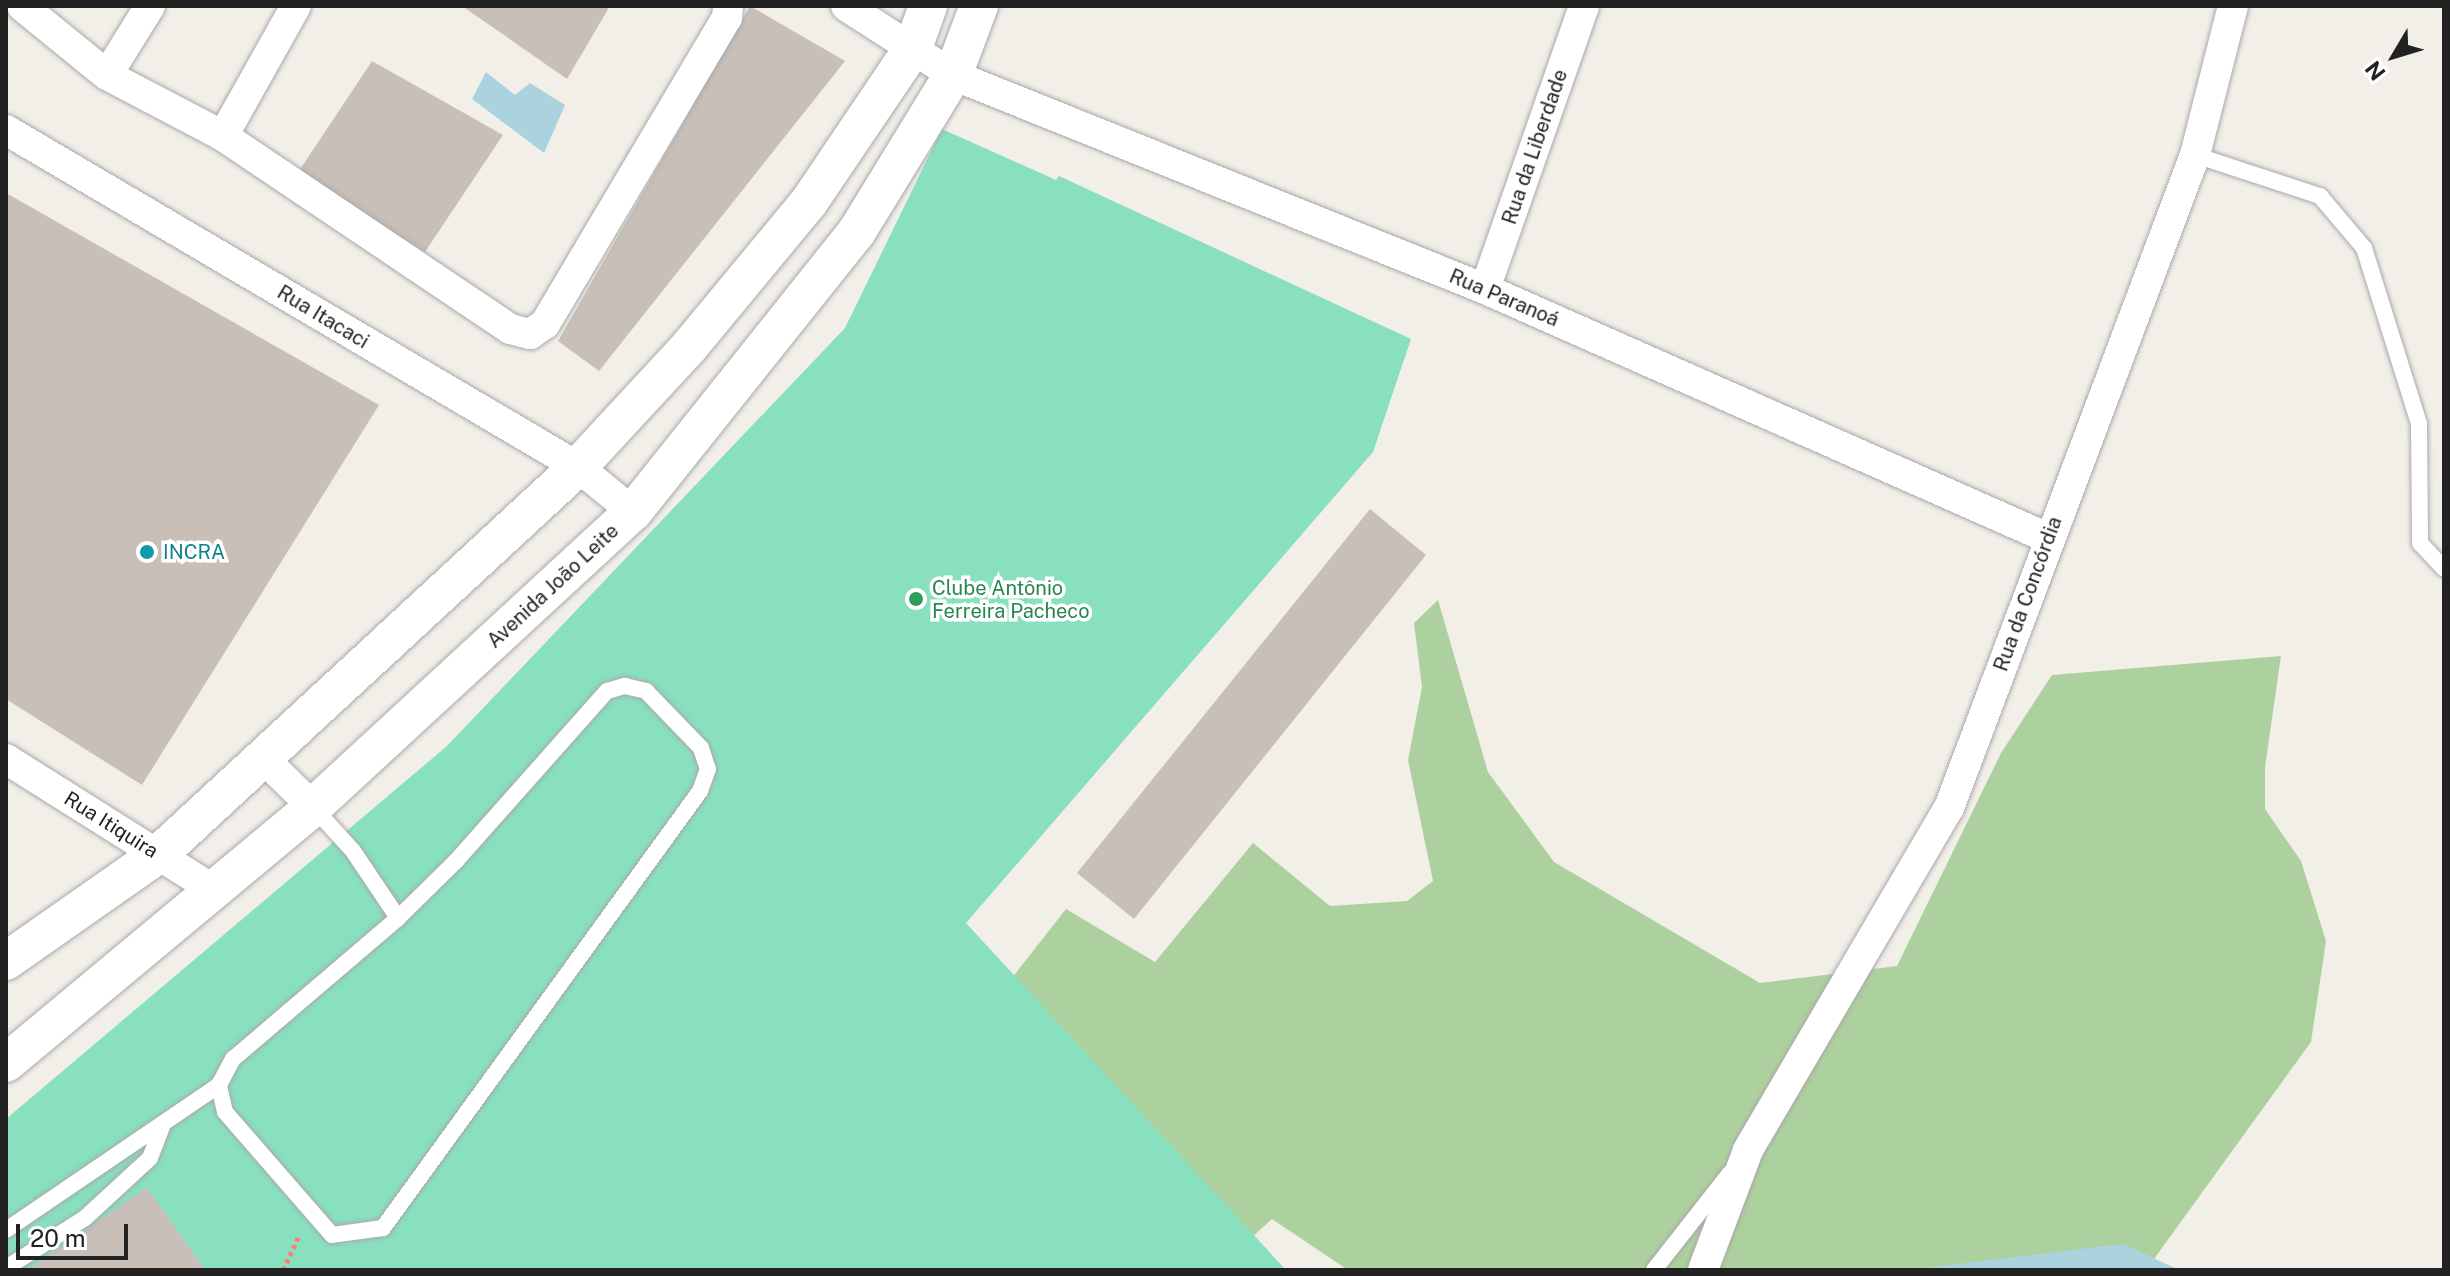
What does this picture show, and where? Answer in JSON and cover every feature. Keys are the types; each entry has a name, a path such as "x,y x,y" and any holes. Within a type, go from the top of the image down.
{"street":[{"path":"107,75 150,6"},
{"path":"223,136 296,6"},
{"path":"27,8 107,75 223,136 510,329 530,334 545,324 727,18 728,6"},
{"name":"Rua Paranoá","path":"846,6 953,75 1485,289 2048,538"},
{"path":"6,961 159,854 578,467 689,347 809,202 913,48 928,6"},
{"name":"Avenida João Leite","path":"6,1063 313,807 633,512 856,233 953,75 979,6"},
{"name":"Rua da Liberdade","path":"1485,289 1584,6"},
{"name":"Rua da Concórdia","path":"1703,1270 1748,1150 1949,808 2048,538 2195,155 2233,6"},
{"name":"Rua Itacaci","path":"6,130 578,467 633,512"},
{"path":"263,758 313,807"},
{"name":"Rua Itiquira","path":"6,759 216,891"}],"lane":[{"path":"2195,155 2320,196 2364,248 2419,424 2420,543 2444,569"},
{"path":"6,1230 219,1085 233,1059 398,918 456,861 607,691 625,686 646,691 701,748 708,769 700,791 383,1228 332,1235 225,1112 219,1085"},
{"path":"313,807 353,851 398,918"},
{"path":"6,1268 85,1218 150,1158 164,1122"},
{"path":"1654,1270 1748,1150"}],"path":[{"path":"283,1270 312,1213"}],"green space":[{"name":"Clube Antônio Ferreira Pacheco","path":"942,129 1056,180 1059,176 1411,339 1373,452 966,923 1286,1270 6,1270 6,1119 447,746 845,328"},
{"path":"1438,600 1488,772 1554,862 1760,983 1897,966 2001,753 2052,675 2281,656 2265,767 2265,809 2301,861 2326,941 2311,1042 2154,1259 2075,1270 1348,1270 1272,1219 1216,1270 783,1270 1066,909 1155,962 1253,843 1330,906 1407,901 1433,881 1408,760 1422,687 1414,623"}],"water":[{"path":"486,72 515,95 530,83 565,105 544,153 472,99"},
{"path":"2123,1244 2179,1270 1908,1270"}],"building":[{"path":"462,6 610,6 567,79"},
{"path":"750,6 845,61 599,371 558,341"},
{"path":"372,61 503,135 425,252 297,174"},
{"name":"INCRA","path":"6,193 379,405 142,785 6,699"},
{"path":"1370,509 1426,555 1134,919 1077,873"},
{"path":"147,1187 205,1270 28,1270"}],"place":[{"name":"INCRA","path":"147,552"},
{"name":"Clube Antônio Ferreira Pacheco","path":"916,599"}]}
